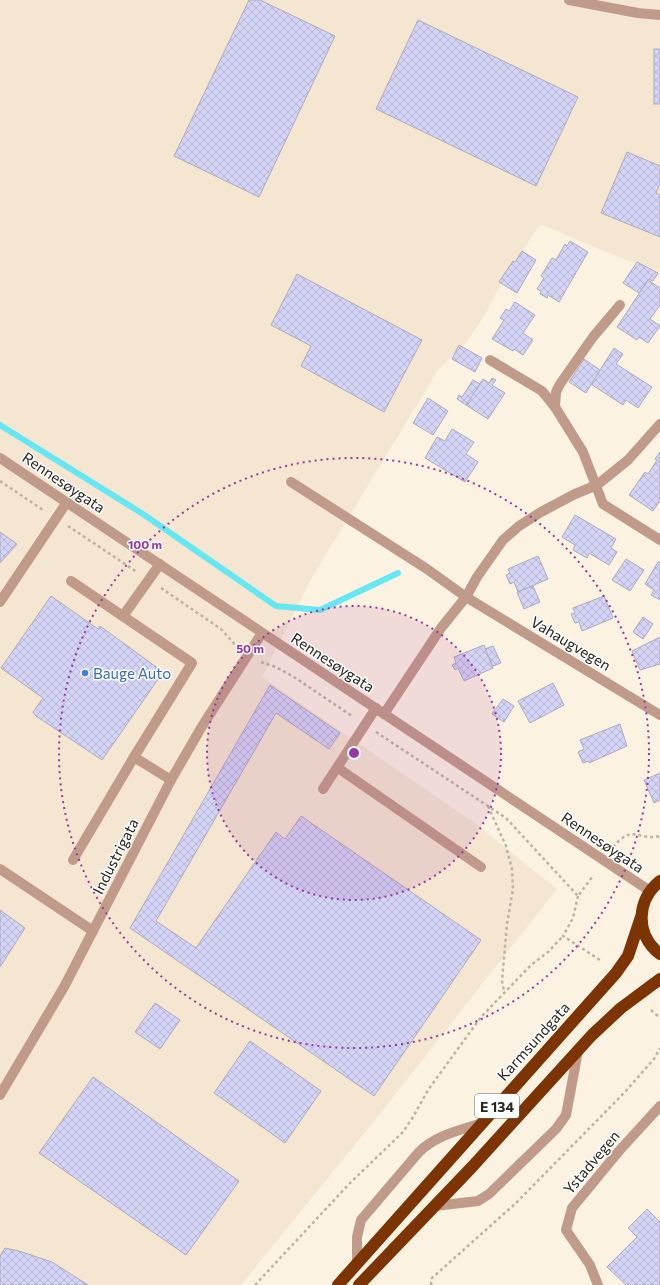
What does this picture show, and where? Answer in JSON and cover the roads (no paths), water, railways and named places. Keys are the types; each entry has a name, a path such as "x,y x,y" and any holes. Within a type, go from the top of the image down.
{"highway":[{"name":"E 134","path":"660,881 650,891 645,899 641,917 646,937 651,945 660,954"},
{"name":"Karmsundgata","path":"338,1285 616,973 628,956 641,917"},
{"name":"E 134","path":"359,1285 435,1206 578,1051 621,1008 660,979"}],"street":[{"path":"569,0 638,13 660,15"},
{"path":"555,407 556,392 560,384 593,337 620,305"},
{"path":"490,360 542,391 555,407 583,452 597,485 601,499 606,507 660,540"},
{"path":"323,789 365,725 380,711 441,628 466,597 477,576 510,532 541,512 574,494 597,485 628,460 660,424"},
{"name":"Rennesøygata","path":"0,458 650,891"},
{"name":"Vahaugvegen","path":"290,482 427,569 466,597 660,715"},
{"path":"0,602 67,502"},
{"path":"123,616 160,564"},
{"path":"71,581 192,663 73,860"},
{"name":"Industrigata","path":"0,1095 64,987 171,780 201,728 262,633"},
{"path":"134,757 171,780"},
{"path":"338,768 481,868"},
{"path":"0,869 93,931"},
{"path":"435,1206 478,1201 484,1198 556,1129 566,1115 578,1051"},
{"name":"Ystadvegen","path":"598,1285 590,1265 566,1230 572,1208 619,1151 660,1106"},
{"path":"357,1264 357,1237 361,1220 414,1158 428,1143 451,1132 482,1123"}],"waterway":[{"path":"0,425 143,514 276,606 320,610 398,573"}],"place":[{"name":"Bauge Auto","path":"85,673"}]}
